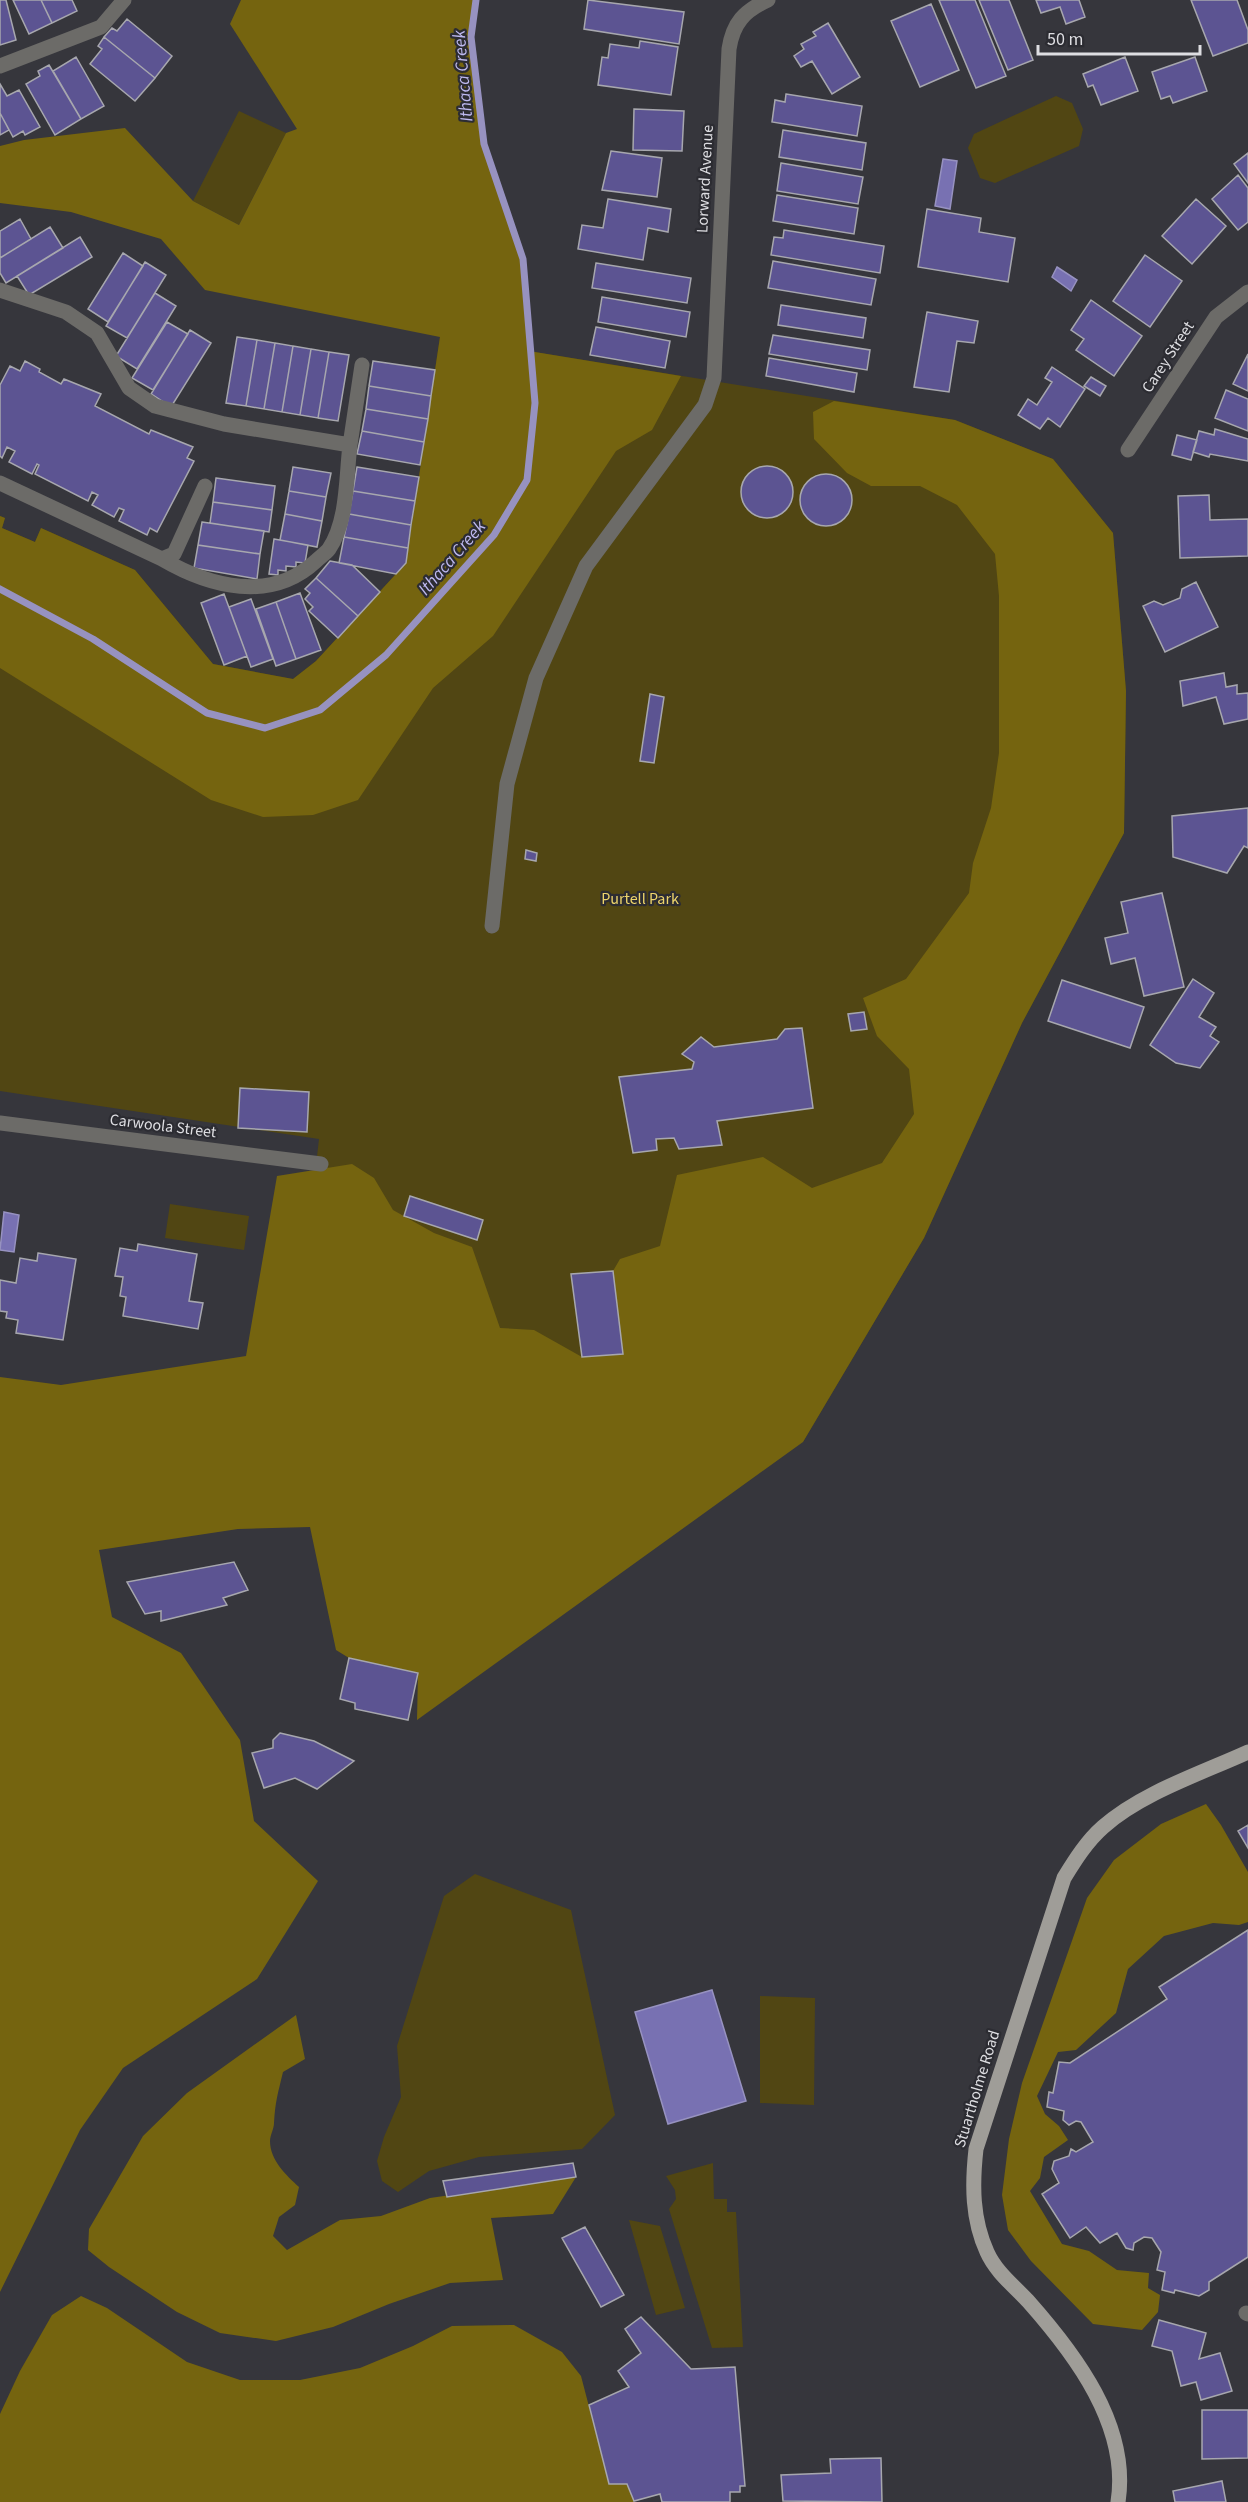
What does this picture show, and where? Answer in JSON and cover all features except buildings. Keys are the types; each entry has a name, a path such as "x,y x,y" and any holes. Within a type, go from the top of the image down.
{"main road":[{"name":"Stuartholme Road","path":"1118,2502 1120,2490 1117,2456 1110,2425 1086,2377 1071,2353 1026,2299 1005,2279 988,2253 978,2224 972,2188 976,2150 1064,1878 1082,1851 1103,1827 1133,1805 1248,1752"}],"street":[{"path":"0,66 100,27 124,0"},
{"name":"Lorward Avenue","path":"492,926 507,784 536,678 586,566 705,405 714,378 729,49 736,22 745,12 768,0"},
{"path":"0,290 66,312 97,333 129,388 155,406 224,424 350,445"},
{"name":"Carey Street","path":"1128,450 1216,317 1248,292"},
{"path":"0,483 188,574 228,585 272,586 304,573 329,549 341,519 362,365"},
{"path":"162,560 174,554 205,486"},
{"name":"Carwoola Street","path":"0,1123 321,1164"}],"green space":[{"path":"1056,96 1072,103 1083,129 1079,146 995,183 980,178 968,148 974,134"},
{"path":"239,111 286,133 239,225 193,201"},
{"name":"Purtell Park","path":"443,316 503,347 955,420 1053,459 1113,533 1126,691 1124,833 1022,1023 924,1238 803,1442 293,1365 319,1139 0,1091 0,516 5,518 2,528 35,542 41,528 135,570 213,664 293,679 316,661 406,563"},
{"path":"170,1204 249,1216 244,1250 165,1238"},
{"path":"475,1874 571,1910 615,2115 582,2149 479,2157 429,2171 398,2192 382,2181 377,2161 384,2137 401,2097 397,2046 444,1896"},
{"path":"760,1996 815,1998 814,2105 760,2103"},
{"path":"713,2163 714,2199 727,2199 727,2212 736,2212 743,2347 712,2348 669,2209 676,2199 675,2190 666,2176"},
{"path":"629,2220 660,2226 685,2308 656,2315"}],"shaded area":[{"path":"241,0 476,0 471,37 484,144 523,259 529,351 681,376 652,430 616,451 493,636 433,688 358,800 313,815 263,817 211,800 0,668 0,516 5,518 2,528 35,542 41,528 135,570 213,664 293,679 316,661 406,563 440,337 205,290 161,239 71,212 0,203 0,146 24,140 125,128 193,201 239,225 286,133 297,129 230,24"},
{"path":"943,159 957,161 950,209 935,206"},
{"path":"1057,267 1077,280 1071,291 1052,277"},
{"path":"834,401 955,420 1053,459 1113,533 1126,691 1124,833 1022,1023 924,1238 803,1442 417,1720 418,1673 349,1658 336,1650 310,1527 238,1529 99,1550 112,1617 181,1653 240,1740 254,1821 318,1881 257,1979 123,2068 80,2130 0,2292 0,1377 61,1385 246,1356 277,1176 352,1164 374,1178 393,1210 434,1233 472,1247 500,1328 534,1330 582,1357 623,1354 613,1271 620,1259 660,1246 677,1175 763,1157 812,1188 882,1163 914,1114 909,1069 877,1036 863,998 906,979 969,893 973,863 991,808 999,753 999,596 995,554 957,505 920,486 871,486 847,473 814,439 813,412"},
{"path":"4,1212 19,1215 14,1252 0,1250"},
{"path":"1206,1804 1248,1872 1248,1922 1239,1925 1213,1923 1164,1936 1128,1969 1116,2013 1076,2050 1058,2052 1037,2096 1045,2114 1059,2126 1068,2140 1044,2157 1040,2178 1030,2191 1062,2244 1089,2251 1117,2270 1149,2273 1148,2288 1160,2295 1158,2312 1142,2330 1093,2324 1031,2261 1008,2230 1002,2195 1009,2139 1022,2083 1087,1898 1114,1860 1161,1824"},
{"path":"712,1990 746,2101 668,2124 635,2012"},
{"path":"296,2015 305,2059 283,2072 270,2141 276,2161 299,2187 295,2205 279,2217 273,2236 287,2250 340,2220 381,2216 430,2198 576,2177 553,2214 491,2218 503,2280 450,2283 389,2304 333,2327 276,2341 220,2333 177,2312 109,2267 88,2250 89,2229 143,2136 187,2093"},
{"path":"81,2296 107,2308 187,2362 240,2380 300,2380 360,2368 413,2346 452,2326 514,2325 562,2352 581,2376 609,2483 627,2484 634,2502 0,2502 0,2414 20,2371 52,2315"}],"waterway":[{"name":"Ithaca Creek","path":"0,589 93,639 207,713 265,728 320,710 386,655 494,535 527,480 535,403 523,259 484,144 471,37 476,0"}]}
